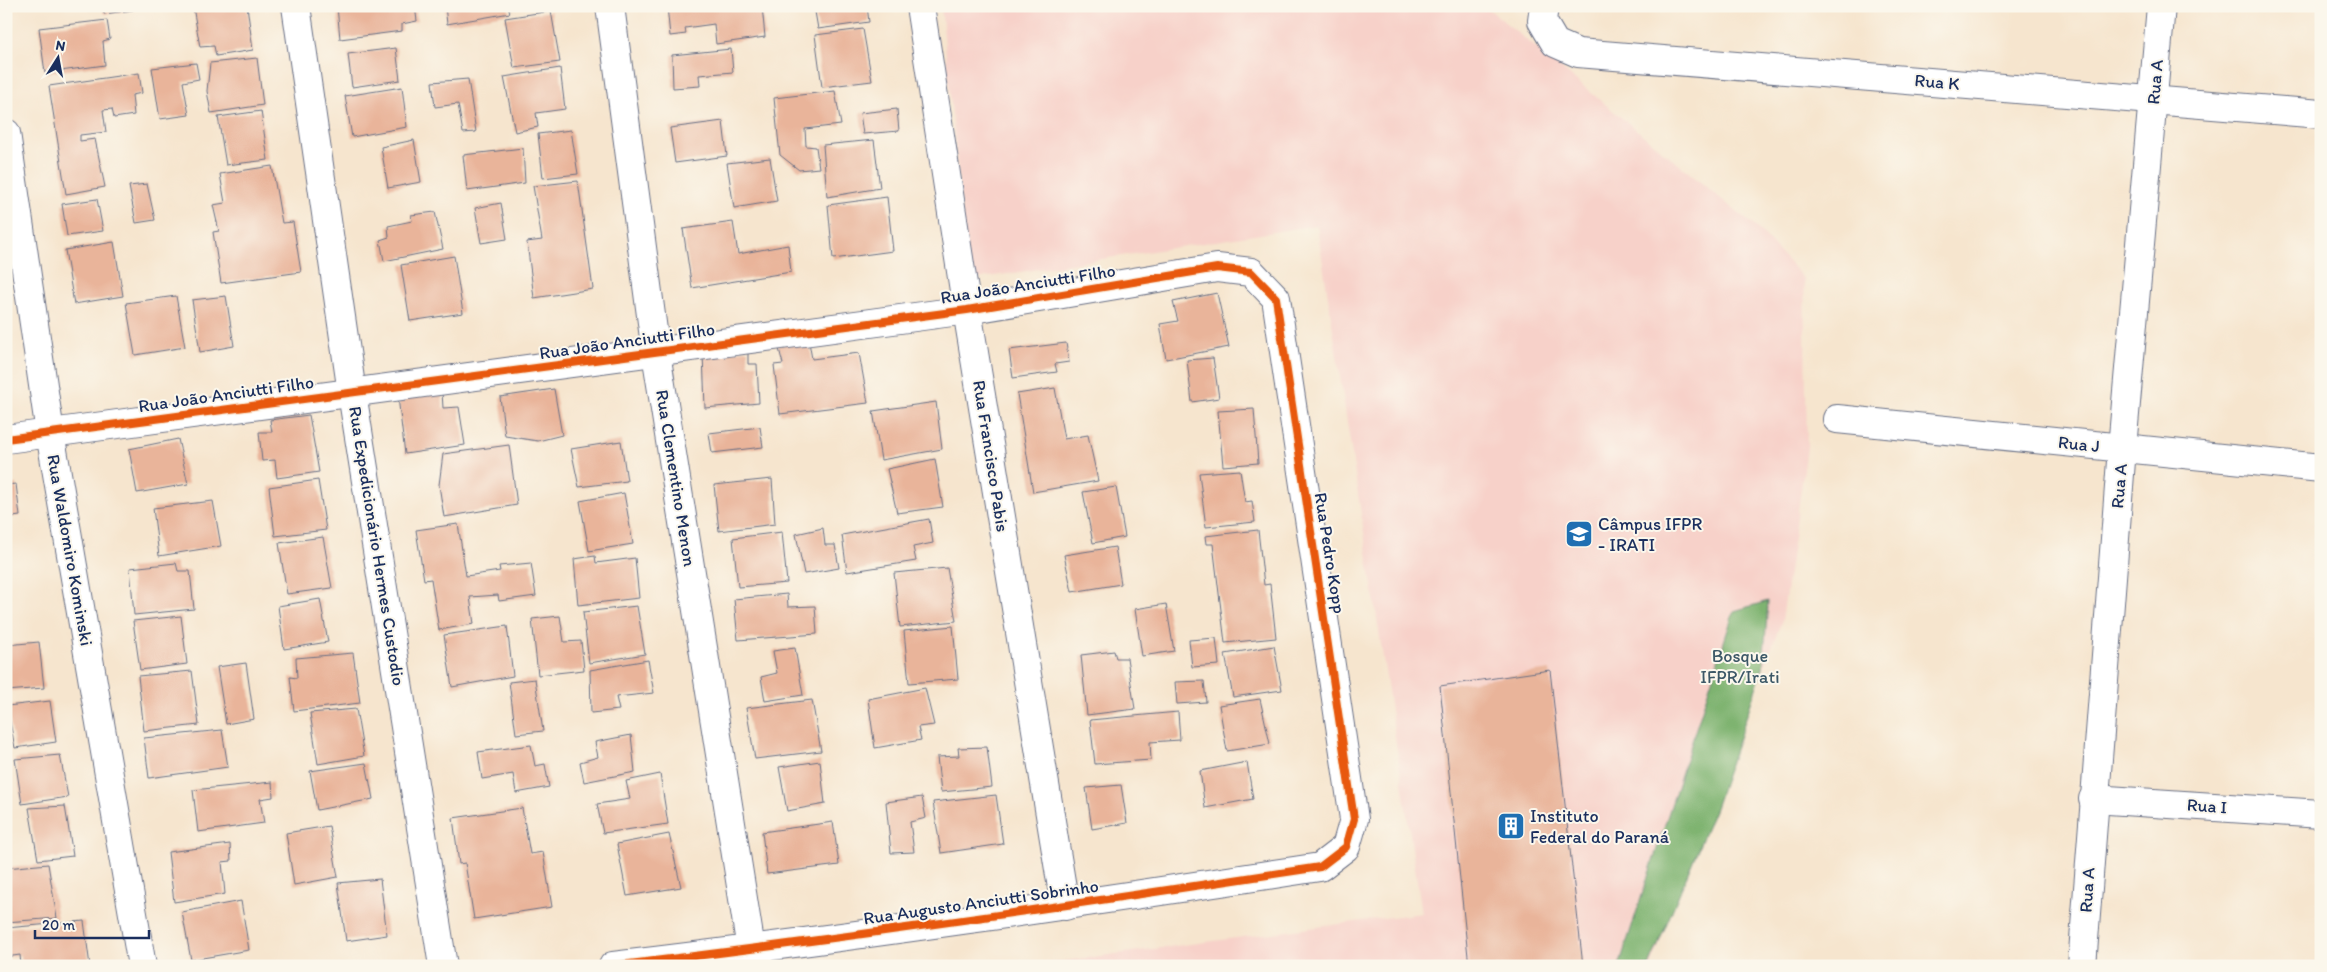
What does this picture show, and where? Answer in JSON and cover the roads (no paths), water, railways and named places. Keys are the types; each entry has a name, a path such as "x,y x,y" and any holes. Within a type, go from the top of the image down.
{"street":[{"name":"Rua Expedicionário Hermes Custodio","path":"296,6 352,393 443,966"},
{"name":"Rua Clementino Menon","path":"610,6 656,353 751,949"},
{"name":"Rua Francisco Pabis","path":"920,6 966,310 1065,906"},
{"name":"Rua K","path":"1544,6 1542,21 1555,43 1578,53 2321,114"},
{"name":"Rua A","path":"2082,966 2093,799 2122,448 2162,6"},
{"name":"Rua Waldomiro Kominski","path":"6,133 50,433 142,966"},
{"name":"Rua João Anciutti Filho","path":"6,439 966,310 1217,268 1251,272"},
{"name":"Rua Pedro Kopp","path":"1251,272 1276,298 1354,819 1346,847"},
{"name":"Rua J","path":"1837,419 2321,468"},
{"name":"Rua I","path":"2093,799 2321,814"},
{"name":"Rua Augusto Anciutti Sobrinho","path":"613,966 1065,906 1320,867 1346,847"}],"place":[{"name":"Câmpus IFPR - IRATI","path":"1579,534"},
{"name":"Instituto Federal do Paraná","path":"1511,826"}],"park label":[{"name":"Bosque IFPR/Irati","path":"1740,666"}]}
